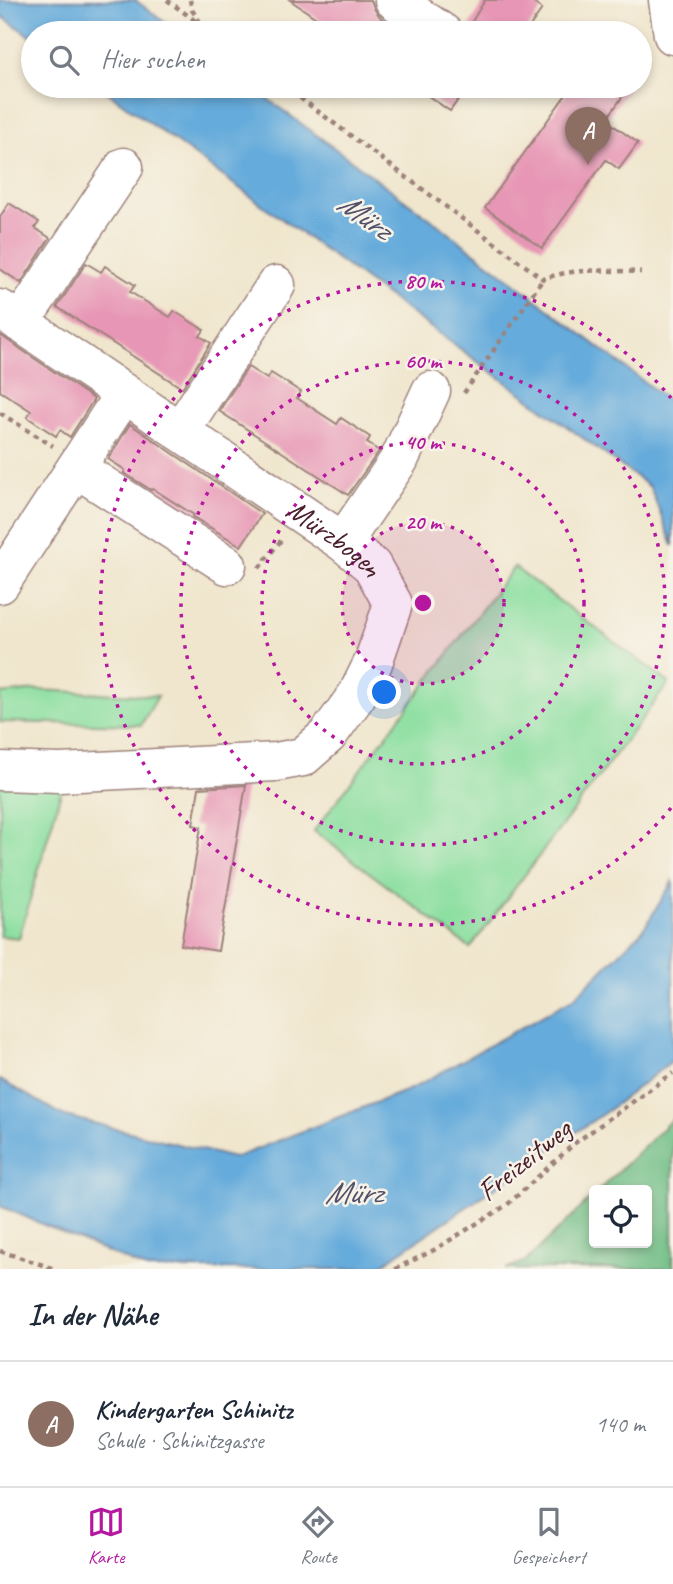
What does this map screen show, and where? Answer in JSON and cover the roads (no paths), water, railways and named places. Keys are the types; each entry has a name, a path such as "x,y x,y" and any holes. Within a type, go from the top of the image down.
{"street":[{"path":"394,0 425,21"},
{"path":"10,316 124,167"},
{"path":"180,431 276,285"},
{"name":"Mürzbogen","path":"0,771 60,773 276,762 303,757 328,734 357,695 373,663 393,604 372,566 343,542 10,316"},
{"path":"343,542 449,391"},
{"path":"0,584 124,394"},
{"path":"78,466 227,565"}],"water":[{"path":"0,0 135,0 163,21 21,21 21,30 0,15"},
{"name":"Mürz","path":"115,98 266,98 432,220 673,404 673,546 650,487"},
{"name":"Mürz","path":"673,881 673,1060 610,1109 380,1266 342,1269 147,1269 0,1206 0,1080 65,1116 234,1158 413,1088 574,998 643,930"}],"place":[{"name":"Kindergarten Schinitz","path":"588,165"}]}
